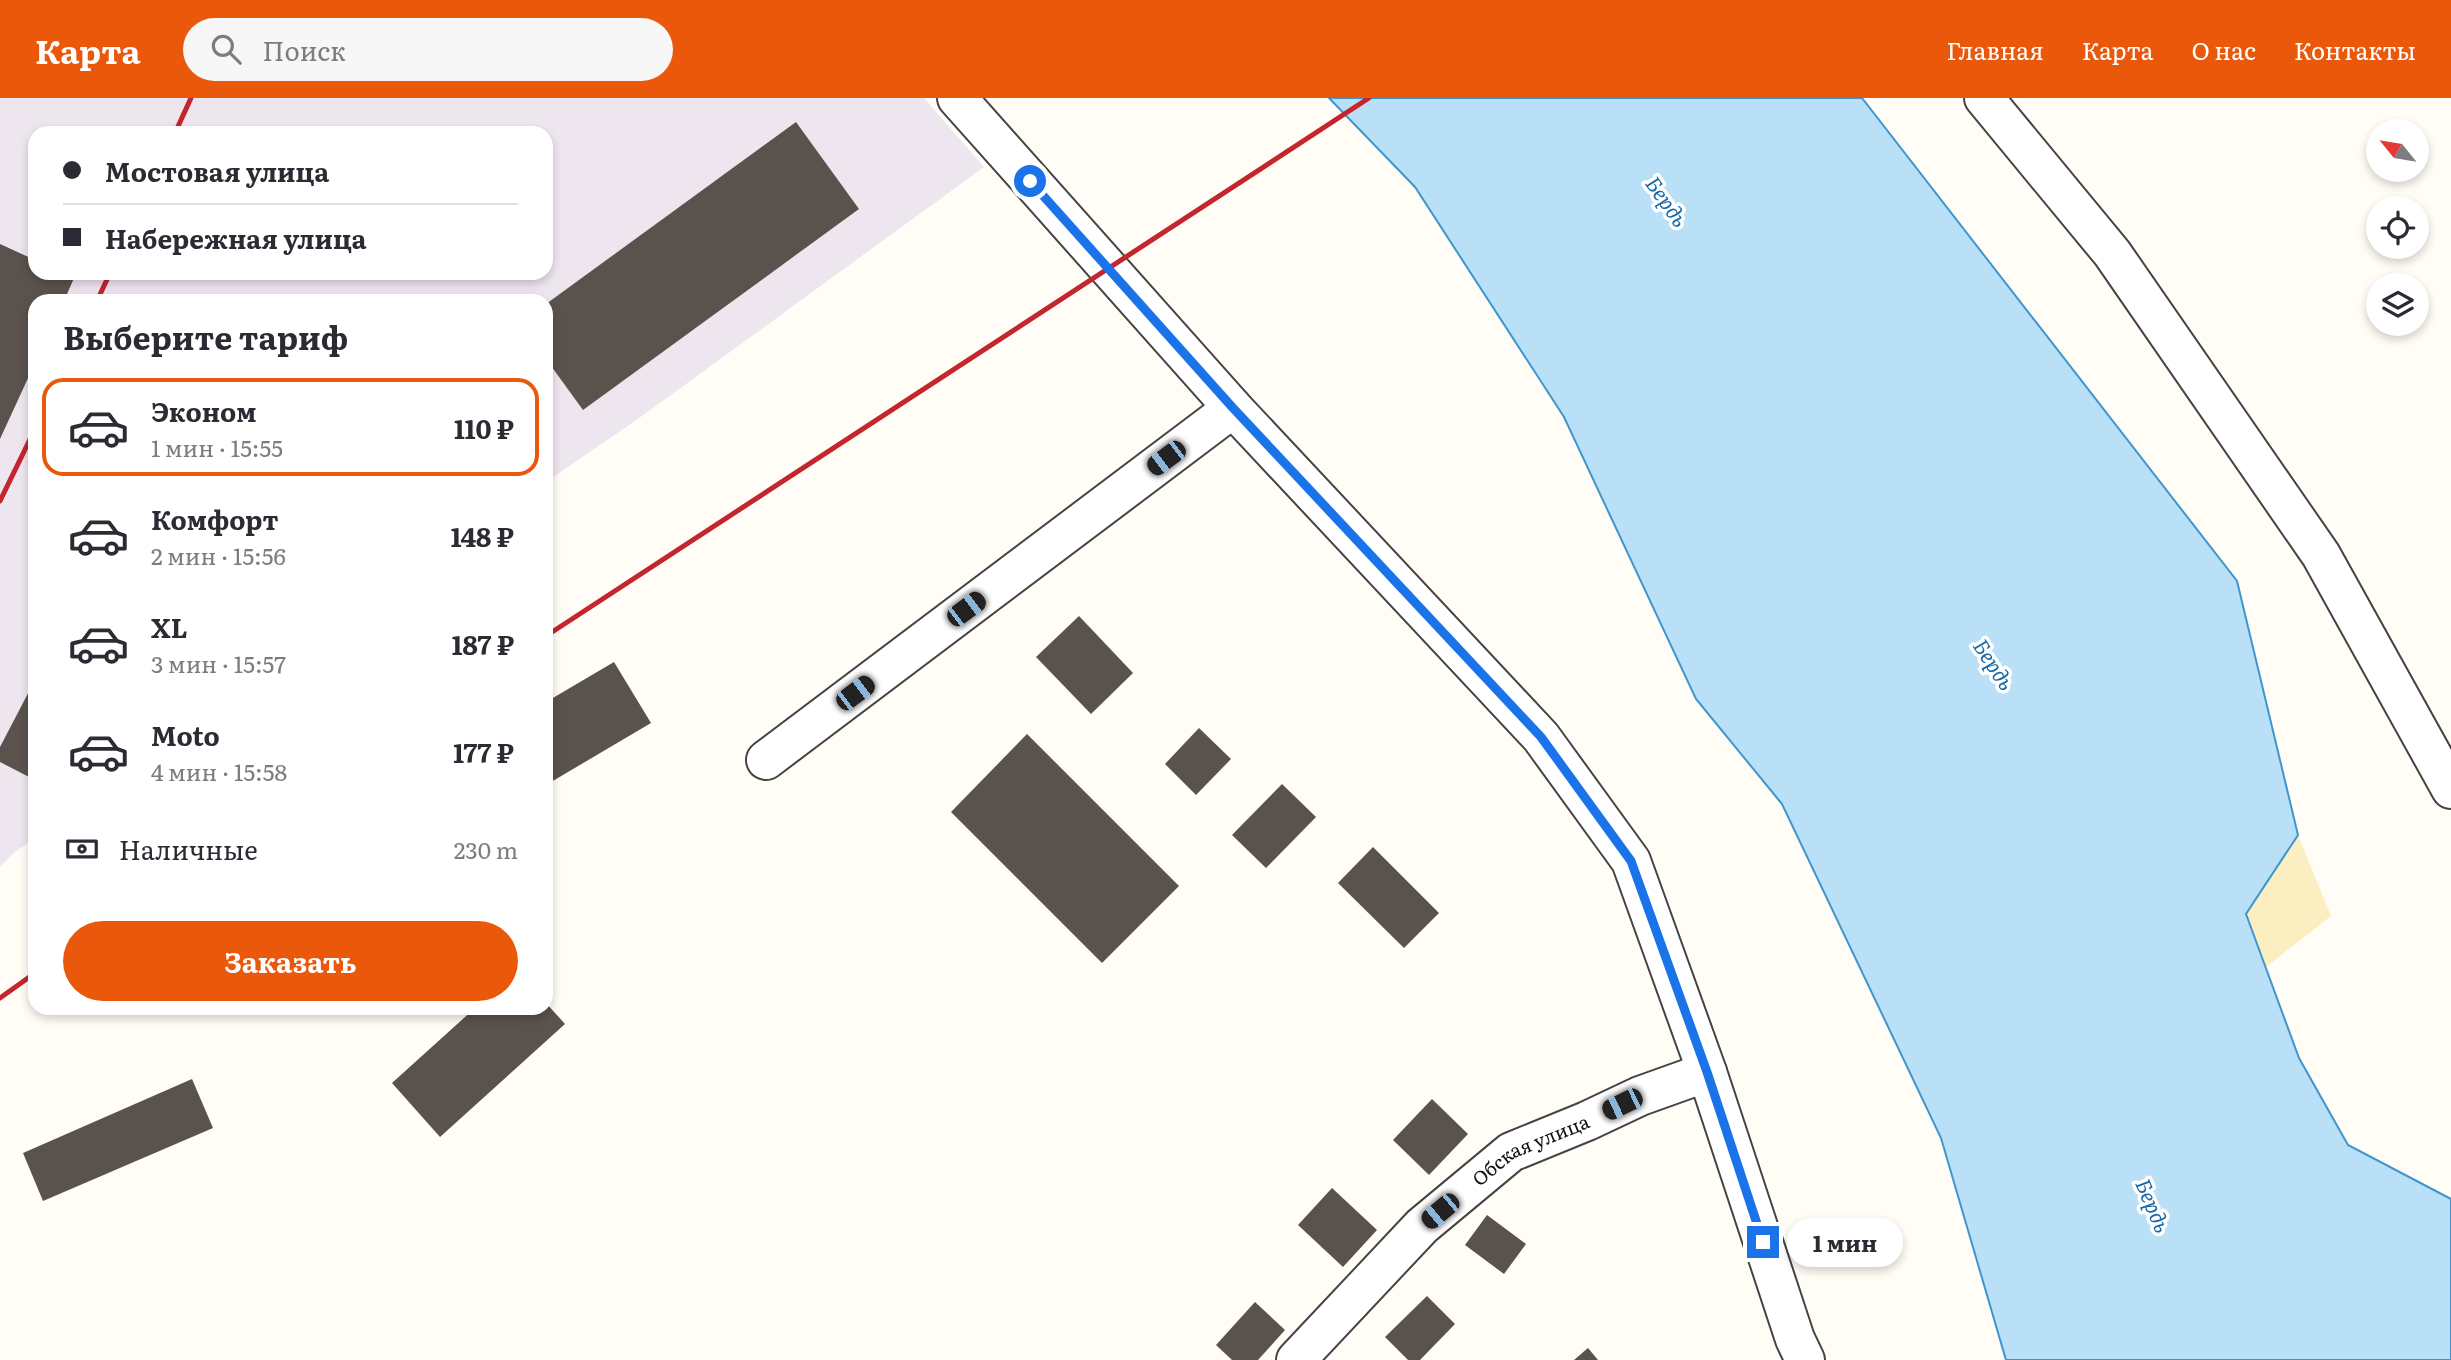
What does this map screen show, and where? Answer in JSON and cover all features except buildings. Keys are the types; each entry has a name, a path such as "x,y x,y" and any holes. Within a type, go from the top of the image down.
{"street":[{"path":"957,98 1233,408 1541,737 1631,861 1707,1072 1795,1339 1805,1360"},
{"path":"1984,98 2112,253 2321,555 2451,789"},
{"path":"766,760 1233,408"},
{"name":"Обская улица","path":"1296,1360 1422,1226 1511,1152 1587,1122 1640,1096 1707,1072"}],"shaded area":[{"path":"0,98 924,98 984,167 642,416 553,477 553,294 28,294 28,843 0,867"}],"sand":[{"path":"2298,835 2331,916 2266,967 2246,914"}],"water":[{"name":"Бердь","path":"1329,98 1862,98 2237,581 2298,835 2246,914 2299,1058 2348,1145 2451,1199 2451,1360 2006,1360 1941,1138 1782,804 1696,699 1564,417 1415,187"}],"railway":[{"path":"178,126 191,98"},
{"path":"553,631 1369,98"},
{"path":"100,294 107,280"},
{"path":"0,501 28,443"},
{"path":"0,998 28,978"}],"route":[{"path":"1030,181 1233,408 1541,737 1631,861 1707,1072 1763,1242"}]}
